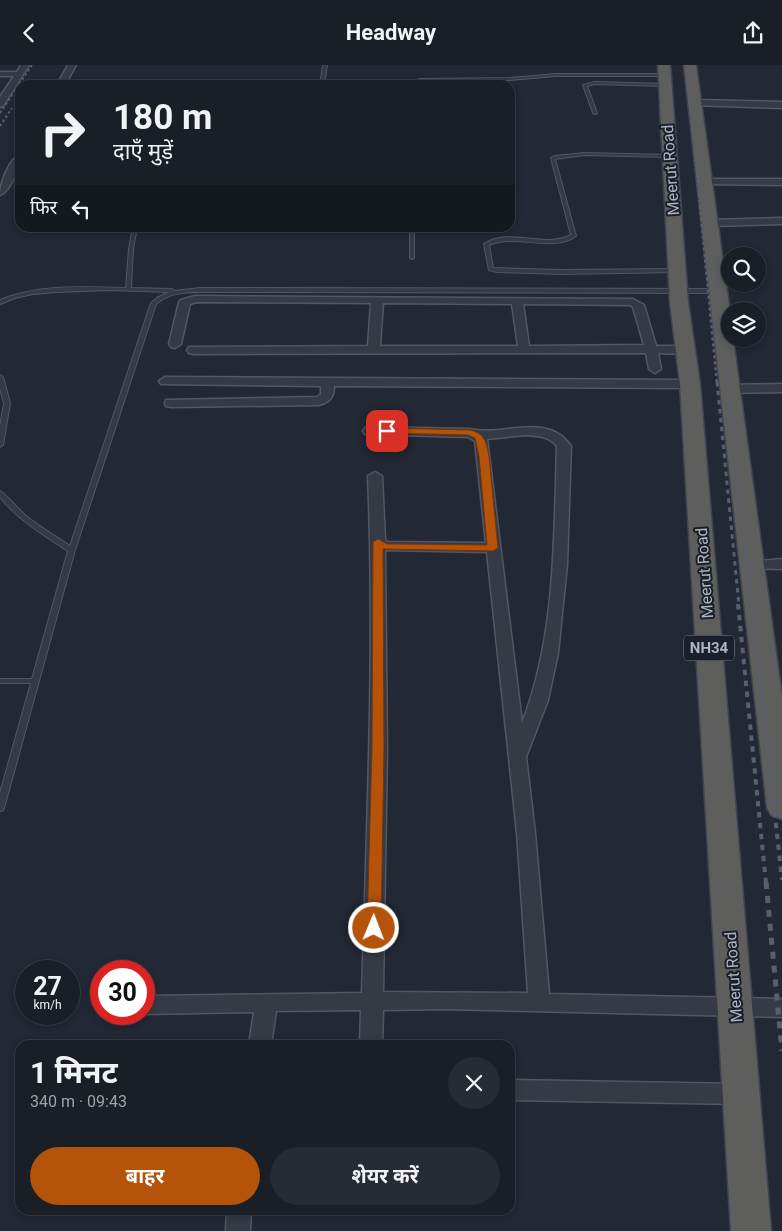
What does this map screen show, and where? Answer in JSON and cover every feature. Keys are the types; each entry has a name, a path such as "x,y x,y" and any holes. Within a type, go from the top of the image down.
{"highway":[{"name":"Meerut Road","path":"690,65 752,565 778,749 782,808"},
{"name":"Meerut Road","path":"664,75 677,281 690,384 751,1231"}],"street":[{"path":"15,80 25,65"},
{"path":"64,80 72,65"},
{"path":"0,74 19,74"},
{"path":"0,104 15,80"},
{"path":"696,103 782,105"},
{"path":"0,191 15,166"},
{"path":"706,182 782,183"},
{"path":"710,223 782,221"},
{"path":"175,344 184,305 189,300 633,302 640,310 655,369"},
{"path":"374,350 378,301"},
{"path":"517,301 524,349"},
{"path":"194,350 685,350"},
{"path":"165,381 690,384"},
{"path":"171,403 319,401 325,399 328,394 328,382"},
{"path":"730,389 782,388"},
{"path":"370,431 470,433 478,436 542,432 553,435 561,440 564,447 560,560 553,634 544,684 518,758"},
{"path":"478,436 482,441 484,456 518,758 526,833 539,1003"},
{"path":"371,1040 378,740 378,542 374,477"},
{"path":"378,542 384,546 395,547 493,548"},
{"path":"752,565 782,564"},
{"path":"155,1005 372,1001 782,1008"},
{"path":"261,1040 266,1003"},
{"path":"515,1090 741,1094"},
{"path":"238,1231 239,1215"}],"lane":[{"path":"323,80 325,65"},
{"path":"421,80 510,79 556,75 664,75"},
{"path":"595,113 584,85 664,75"},
{"path":"669,155 584,154 553,158 574,236 572,238 554,240 498,240 486,244 485,249 491,269 677,281 718,291"},
{"path":"128,289 131,249 135,232"},
{"path":"412,232 412,258"},
{"path":"0,302 43,292 128,289 184,291 677,281"},
{"path":"0,808 72,549 154,303 166,295 184,291"},
{"path":"0,377 7,403 0,445"},
{"path":"0,493 5,500 32,523 72,549"},
{"path":"0,681 36,681"}],"railway":[{"path":"22,80 32,65"},
{"path":"686,65 700,207"},
{"path":"0,113 15,90"},
{"path":"697,105 708,207"},
{"path":"0,126 12,108"},
{"path":"700,206 717,384"},
{"path":"708,206 728,384"},
{"path":"717,382 739,605"},
{"path":"727,382 752,605"},
{"path":"738,604 766,883"},
{"path":"752,604 782,880"},
{"path":"766,882 782,1051"}],"route":[{"path":"374,928 378,749 376,557 378,542 384,546 395,547 493,548 482,441 478,436 470,433 387,431"}]}
